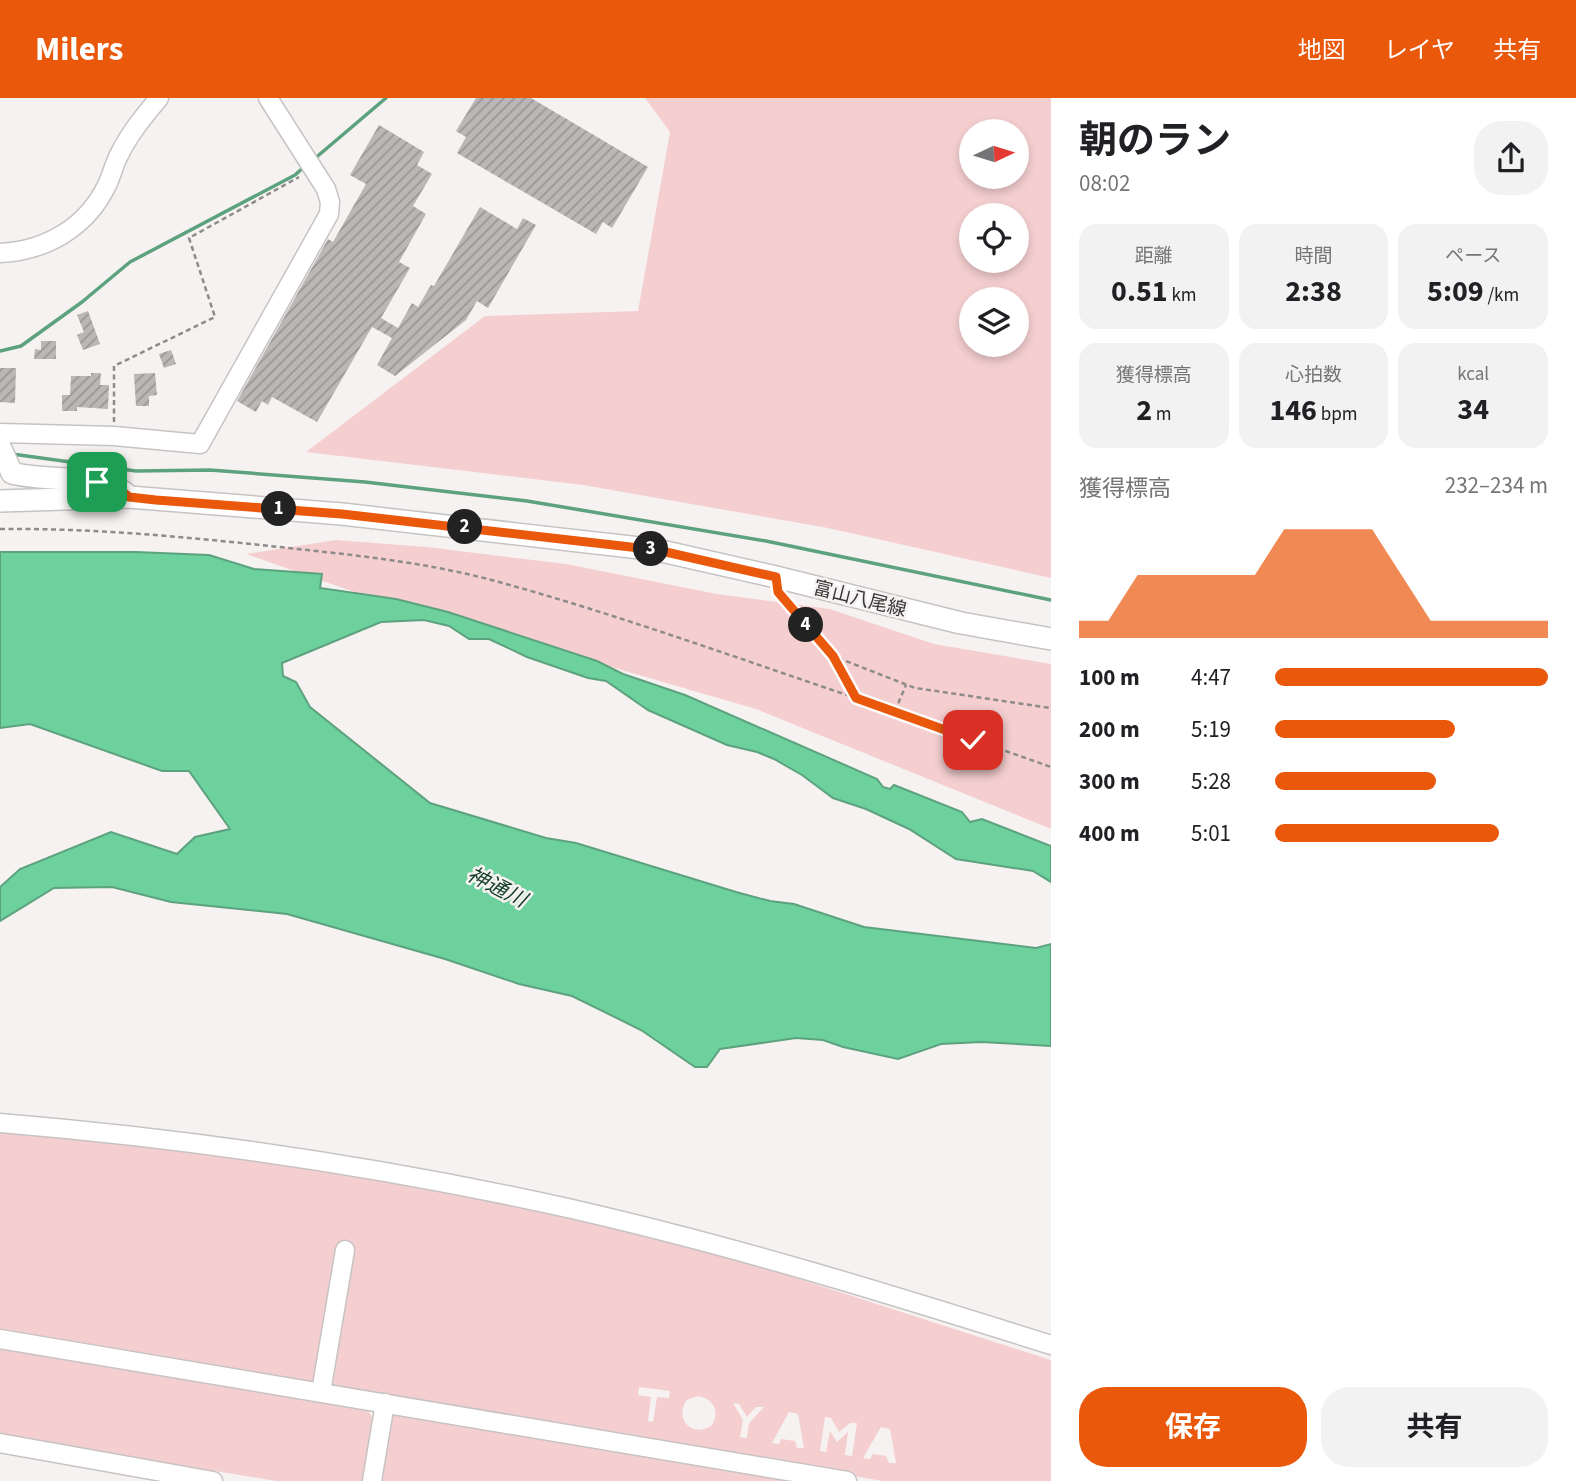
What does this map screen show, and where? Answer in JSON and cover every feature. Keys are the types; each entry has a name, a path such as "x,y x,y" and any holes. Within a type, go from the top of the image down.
{"main road":[{"path":"1,448 12,473 28,478 116,486 129,497"},
{"name":"富山八尾線","path":"0,501 129,497 342,514 657,550 961,623 1051,639"}],"street":[{"path":"0,253 17,253 39,247 65,234 89,214 107,185 125,144 139,121 159,98"},
{"path":"1,448 114,436 200,444 329,214 330,202 326,189 268,98"},
{"path":"0,1123 93,1131 296,1156 572,1209 850,1282 1051,1345"},
{"path":"321,1392 345,1250"},
{"path":"0,1339 847,1481"},
{"path":"372,1481 385,1403"},
{"path":"0,1443 213,1481"}],"path":[{"path":"114,436 114,366 215,317 190,238 313,169"},
{"path":"0,528 64,528 215,540 405,562 497,581 678,638 1051,767"},
{"path":"776,577 778,592 833,656 856,698"},
{"path":"833,656 915,688 1051,708"},
{"path":"895,712 906,685"}],"shaded area":[{"path":"645,98 1051,98 1051,578 828,528 583,485 306,452 485,316 638,311 670,132"},
{"path":"336,540 427,547 566,564 717,594 830,609 934,644 1051,664 1051,829 756,709 360,594 246,554"},
{"path":"0,1127 320,1166 488,1198 731,1257 1051,1360 1051,1481 883,1481 0,1332","holes":["639,1387 670,1391 669,1398 657,1397 653,1422 648,1421 651,1397 638,1395","698,1396 708,1400 715,1410 712,1425 698,1430 687,1425 682,1414 687,1400","733,1403 739,1404 747,1417 756,1407 764,1407 749,1423 747,1438 740,1437 743,1420","789,1412 798,1414 804,1448 797,1448 795,1441 781,1439 779,1444 772,1443","825,1417 831,1418 839,1432 850,1423 857,1423 852,1456 845,1455 848,1432 837,1442 830,1431 826,1452 820,1451","881,1427 890,1429 896,1463 889,1463 886,1456 873,1454 870,1459 863,1458"]},
{"path":"0,1348 366,1408 378,1426 367,1481 276,1481 0,1435"},
{"path":"397,1412 806,1481 378,1481 391,1415"}],"water":[{"name":"神通川","path":"0,552 209,555 254,569 322,574 320,588 396,599 448,612 597,661 623,674 685,695 877,779 883,787 890,789 894,785 962,812 970,822 982,819 1051,846 1051,882 1033,871 956,859 909,829 866,809 833,798 774,759 727,745 648,710 606,681 588,678 527,657 489,639 469,639 449,626 424,620 381,622 282,663 283,676 296,682 310,707 430,803 546,838 576,843 736,892 794,904 864,927 1036,948 1051,944 1051,1046 981,1042 941,1044 898,1059 823,1040 796,1038 720,1049 707,1067 695,1067 641,1030 572,996 519,984 445,959 287,914 171,902 112,887 54,888 0,921 0,887 20,869 111,832 177,854 195,837 230,829 189,771 162,771 30,724 0,728"}],"building":[{"path":"476,98 531,98 648,167 612,228 603,222 596,234 457,153 466,137 456,131"},
{"path":"379,125 424,152 417,165 432,174 413,206 426,214 399,262 410,268 381,318 398,328 412,303 418,307 431,285 434,286 480,207 517,229 523,218 536,225 488,308 477,301 466,320 395,376 377,365 392,338 372,327 317,422 272,397 268,405 262,401 256,412 237,401 328,239 333,242 366,184 350,175"},
{"path":"88,311 100,344 83,350 77,335 84,332 77,315"},
{"path":"41,341 56,341 56,359 34,359 35,349 41,350"},
{"path":"171,350 176,364 164,368 159,354"},
{"path":"0,368 16,368 15,403 0,402"},
{"path":"91,373 101,373 100,385 109,385 108,409 77,407 77,411 62,411 62,395 70,395 71,376 91,376"},
{"path":"155,373 157,395 149,396 149,406 136,406 134,374"}],"waterway":[{"path":"313,160 386,98"},
{"path":"0,351 21,346 82,302 130,262 295,175 304,167"},
{"path":"12,454 136,471 210,470 365,482 527,501 766,541 1051,600"}],"route":[{"path":"97,482 116,486 129,497 342,514 506,531 657,550 776,577 778,592 833,656 856,698 973,740"}]}
